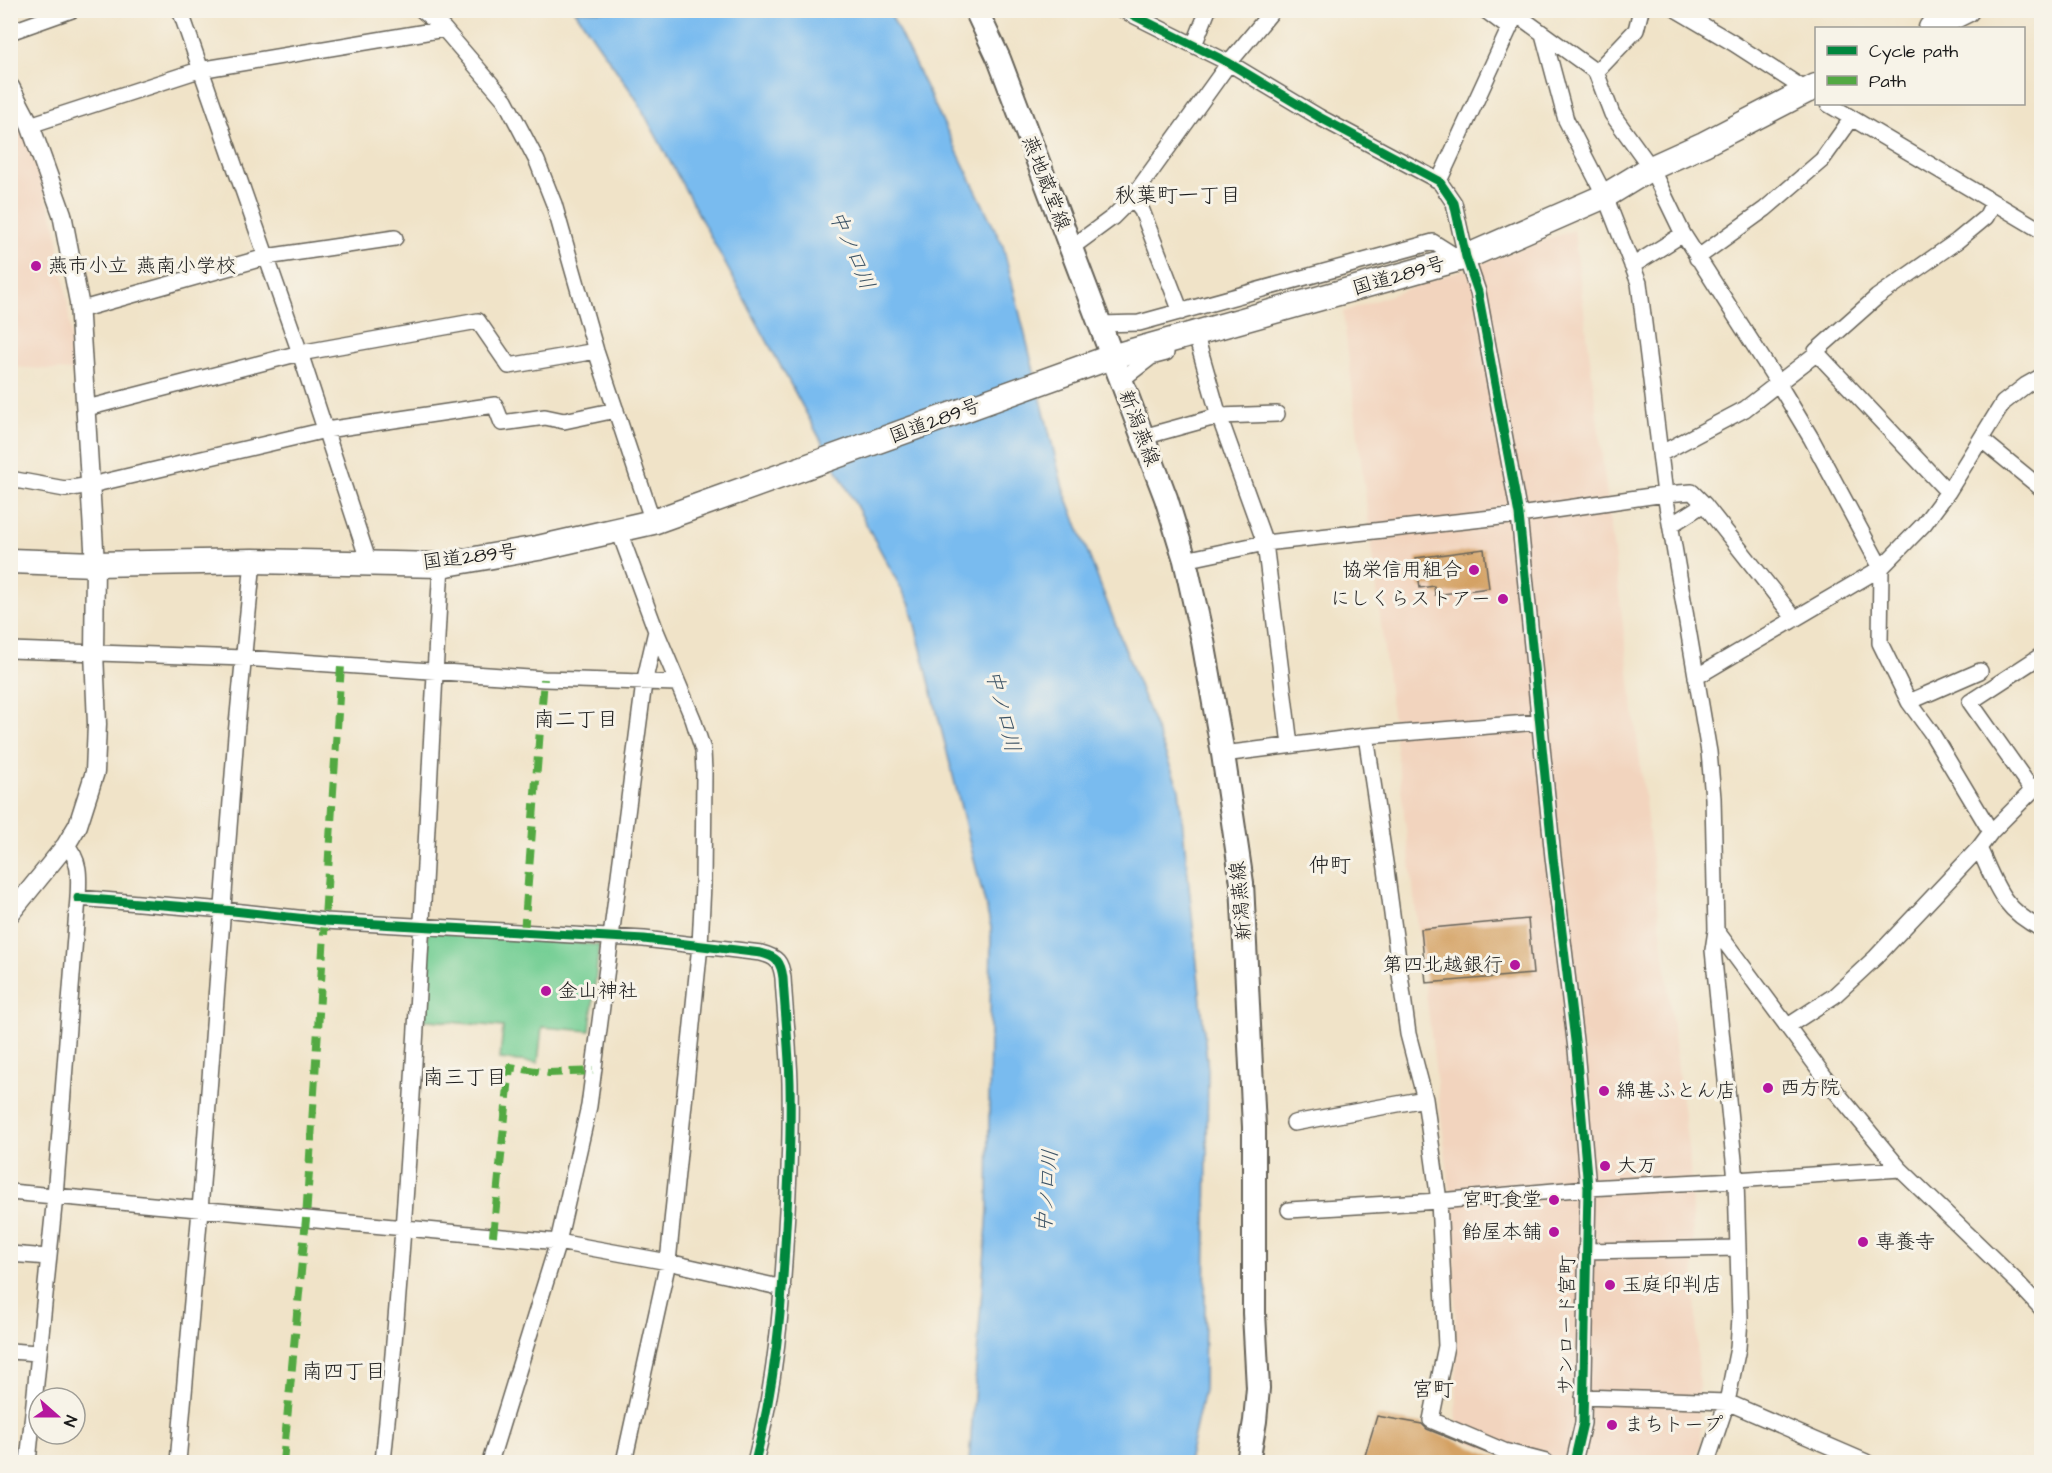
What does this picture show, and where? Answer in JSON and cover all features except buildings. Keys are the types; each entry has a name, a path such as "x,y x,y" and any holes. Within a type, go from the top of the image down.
{"highway":[{"path":"1933,27 1967,10"},
{"name":"国道289号","path":"10,561 95,564 253,561 441,565 619,531 661,520 1111,357 1463,258 1605,196 1651,168 1813,91"}],"main road":[{"name":"燕地蔵堂線","path":"976,10 999,59 1111,357"},
{"name":"新潟燕線","path":"1111,357 1166,498 1185,560 1203,641 1223,753 1242,883 1254,1127 1254,1313 1258,1388 1248,1462"}],"street":[{"path":"10,32 72,10"},
{"path":"180,10 300,353 369,563"},
{"path":"422,10 444,29 505,100 537,161 554,204 596,351 616,410 661,520"},
{"path":"1123,10 1229,63 1319,117 1439,181 1515,12 1596,72 1612,114 1651,168 1697,258 1811,438 1881,568 1880,643 1909,702 1991,832"},
{"path":"1194,45 1208,10"},
{"path":"1071,248 1113,217 1132,198 1229,63 1273,10"},
{"path":"1485,10 1509,28"},
{"path":"1596,72 1636,30 1641,10"},
{"path":"1677,10 1813,91"},
{"path":"30,125 200,70 444,29"},
{"path":"1543,34 1566,120 1605,196 1639,283 1665,494 1709,752 1716,930 1713,950 1736,1180 1739,1338 1727,1402 1707,1462"},
{"path":"10,87 30,125 62,214 80,310 95,564 94,652 98,724 95,772 78,825 66,845 10,914"},
{"path":"1830,105 2042,231"},
{"path":"1697,258 1765,209 1822,160 1852,118"},
{"name":"サンロード宮町","path":"1439,181 1454,203 1463,258 1478,292 1519,515 1552,857 1576,1048 1588,1188 1583,1423 1574,1462"},
{"path":"1132,198 1142,211 1181,312"},
{"path":"1660,454 1745,410 1817,353 1816,351 1877,297 1958,241 1986,217 1993,203"},
{"path":"1632,266 1683,234"},
{"path":"80,310 266,257 395,238"},
{"path":"1099,324 1139,323 1433,242 1463,258 1441,275 1151,357 1121,380"},
{"path":"87,408 300,353 478,321 509,366 596,351"},
{"path":"1198,343 1219,416 1265,543 1290,745"},
{"path":"1817,353 1948,492"},
{"path":"1696,677 1881,568 1924,524 1948,492 2003,403 2042,376"},
{"path":"10,479 65,489 91,485 326,430 495,405 502,423 545,417 564,421 616,410"},
{"path":"1143,437 1219,416 1277,414"},
{"path":"1982,440 2042,489"},
{"path":"1185,560 1265,543 1519,515 1692,492 1795,619"},
{"path":"1671,525 1704,504"},
{"path":"619,531 656,631 693,719 703,750 704,772 700,945 669,1262 624,1462"},
{"path":"178,1462 224,910 236,735 253,561"},
{"path":"384,1462 403,1229 441,565"},
{"path":"490,1462 558,1242 589,1106 644,683 656,631"},
{"path":"10,650 244,658 435,672 677,683"},
{"path":"1788,1026 1834,996 1876,957 2036,785 1970,702 2042,655"},
{"path":"1909,702 1980,671"},
{"path":"1223,753 1366,736 1539,722"},
{"path":"1366,736 1407,1034 1425,1099 1439,1201 1446,1346 1431,1420 1504,1451 1546,1462"},
{"path":"28,1462 55,1196 78,898 79,878 76,861 73,852 66,845"},
{"path":"1979,848 2001,896 2014,913 2042,929"},
{"path":"78,898 325,921 612,937 700,945 771,955 777,959 782,965 790,1082 790,1136 783,1288 771,1391 755,1462"},
{"path":"1716,930 1833,1088 1900,1169 2042,1309"},
{"path":"1294,1123 1425,1099"},
{"path":"1289,1210 1439,1201 1588,1188 1900,1169"},
{"path":"10,1192 558,1242 669,1262 783,1288"},
{"path":"1586,1251 1738,1248"},
{"path":"10,1254 48,1257"},
{"path":"10,1351 38,1353"},
{"path":"1583,1397 1727,1402 1866,1462"}],"shaded area":[{"name":"燕市小立 燕南小学校","path":"10,102 17,113 56,226 68,306 74,371 11,367"},
{"path":"1574,230 1690,1164 1701,1444 1693,1462 1520,1462 1457,1437 1454,1223 1343,312"}],"green space":[{"path":"428,931 599,945 590,1031 542,1027 538,1063 500,1059 503,1027 419,1019"}],"water":[{"name":"中ノ口川","path":"575,11 889,11 1003,246 1063,488 1179,789 1208,1070 1204,1390 1188,1462 969,1462 988,1210 991,927 910,605 635,97"}],"marked path":[{"path":"283,1462 306,1219 341,665"},
{"path":"524,933 544,679"},
{"path":"493,1236 510,1067 549,1073 593,1071"}],"cycle path":[{"path":"1123,10 1229,63 1319,117 1439,181 1454,203 1466,257 1478,292 1519,515 1553,857 1576,1049 1588,1188 1583,1423 1574,1462"},
{"path":"78,898 325,921 644,939 761,953 774,958 781,968 783,978 789,1057 789,1174 776,1346 768,1404 755,1462"}],"place":[{"name":"燕市小立 燕南小学校","path":"36,266"},
{"name":"協栄信用組合","path":"1474,570"},
{"name":"にしくらストアー","path":"1503,599"},
{"name":"第四北越銀行","path":"1515,965"},
{"name":"金山神社","path":"546,991"},
{"name":"西方院","path":"1768,1088"},
{"name":"綿甚ふとん店","path":"1604,1091"},
{"name":"大万","path":"1605,1166"},
{"name":"宮町食堂","path":"1554,1200"},
{"name":"飴屋本舗","path":"1554,1232"},
{"name":"専養寺","path":"1863,1242"},
{"name":"玉庭印判店","path":"1610,1285"},
{"name":"まちトープ","path":"1612,1425"}],"district":[{"name":"秋葉町一丁目","path":"1178,195"},
{"name":"南二丁目","path":"576,719"},
{"name":"仲町","path":"1330,865"},
{"name":"南三丁目","path":"465,1077"},
{"name":"南四丁目","path":"344,1371"},
{"name":"宮町","path":"1433,1389"}]}
